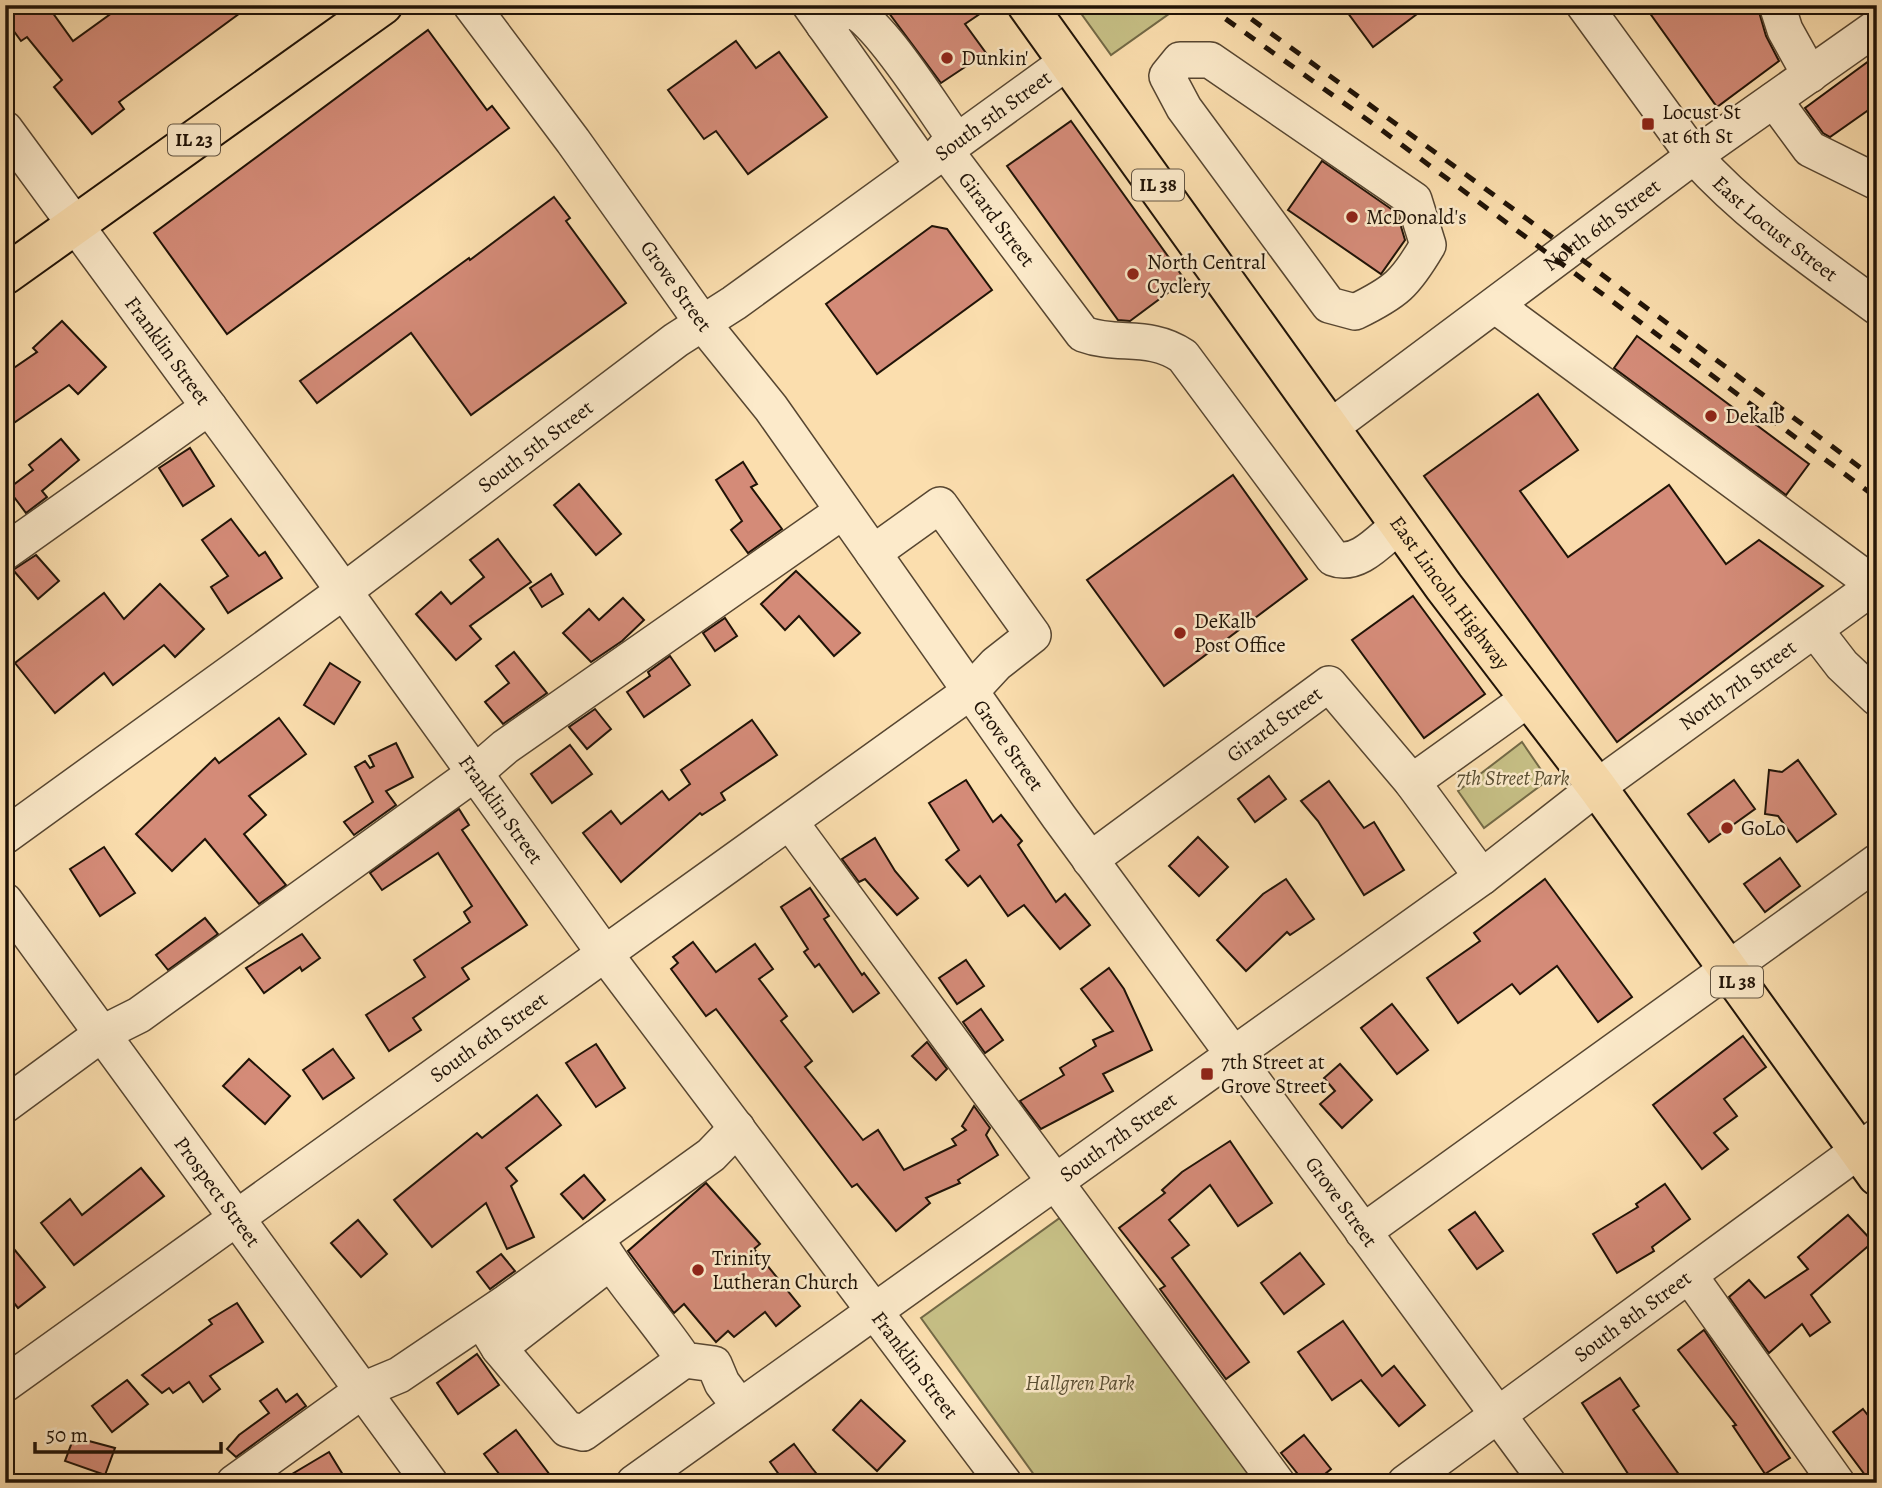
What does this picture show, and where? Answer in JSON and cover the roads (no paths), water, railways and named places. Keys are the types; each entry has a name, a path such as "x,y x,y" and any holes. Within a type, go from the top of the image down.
{"main road":[{"name":"IL 23","path":"5,275 76,227 383,5"},
{"name":"East Lincoln Highway","path":"1027,5 1528,699 1597,787 1728,970 1871,1154"}],"street":[{"name":"Grove Street","path":"471,5 573,141 704,325 771,408 1090,860 1548,1483"},
{"name":"East Locust Street","path":"1584,5 1694,156 1745,209 1877,307"},
{"path":"1777,5 1785,30 1811,75"},
{"name":"Girard Street","path":"817,15 941,152 1083,334 1096,339 1149,341 1183,356 1333,558 1343,562 1359,557 1400,524"},
{"name":"North 6th Street","path":"1331,427 1694,156 1877,27"},
{"path":"1180,60 1210,60 1414,201 1428,245 1411,276 1390,294 1355,312 1329,305 1311,285 1184,108 1167,76 1180,60"},
{"name":"South 5th Street","path":"5,836 344,591 676,340 704,325 1067,61"},
{"path":"1774,100 1811,149 1877,183"},
{"name":"Franklin Street","path":"5,130 344,591 605,954 1004,1483"},
{"path":"1496,306 1876,585"},
{"path":"5,552 209,407"},
{"name":"South 6th Street","path":"5,1384 971,691 996,664 1033,635 940,505 873,553"},
{"path":"5,1105 103,1033 139,1015 475,773 505,747 843,511"},
{"name":"North 7th Street","path":"1597,787 1876,585"},
{"path":"1815,629 1842,665 1877,698"},
{"name":"Girard Street","path":"1090,860 1329,684 1412,782 1482,877"},
{"path":"1412,782 1528,699"},
{"name":"South 7th Street","path":"634,1483 1482,877 1597,787"},
{"path":"790,821 1277,1483"},
{"path":"1363,1232 1877,862"},
{"name":"Prospect Street","path":"5,901 430,1483"},
{"path":"499,1348 603,1250 711,1155 737,1128"},
{"name":"South 8th Street","path":"1405,1483 1689,1275 1871,1154"},
{"path":"234,1483 363,1390 399,1375 481,1317 603,1250"},
{"path":"603,1250 684,1360"},
{"path":"1689,1275 1837,1483"},
{"path":"481,1317 499,1348 567,1429 583,1433 684,1360 715,1364 722,1383 740,1407"}],"railway":[{"path":"1206,5 1379,128 1877,498"},
{"path":"1232,5 1545,232 1877,480"}],"place":[{"name":"Dunkin'","path":"947,58"},
{"name":"Locust St at 6th St","path":"1648,124"},
{"name":"McDonald's","path":"1352,217"},
{"name":"North Central Cyclery","path":"1133,274"},
{"name":"Dekalb","path":"1711,416"},
{"name":"DeKalb Post Office","path":"1180,633"},
{"name":"GoLo","path":"1727,828"},
{"name":"7th Street at Grove Street","path":"1207,1074"},
{"name":"Trinity Lutheran Church","path":"698,1270"}],"park label":[{"name":"7th Street Park","path":"1513,778"},
{"name":"Hallgren Park","path":"1080,1383"}]}
